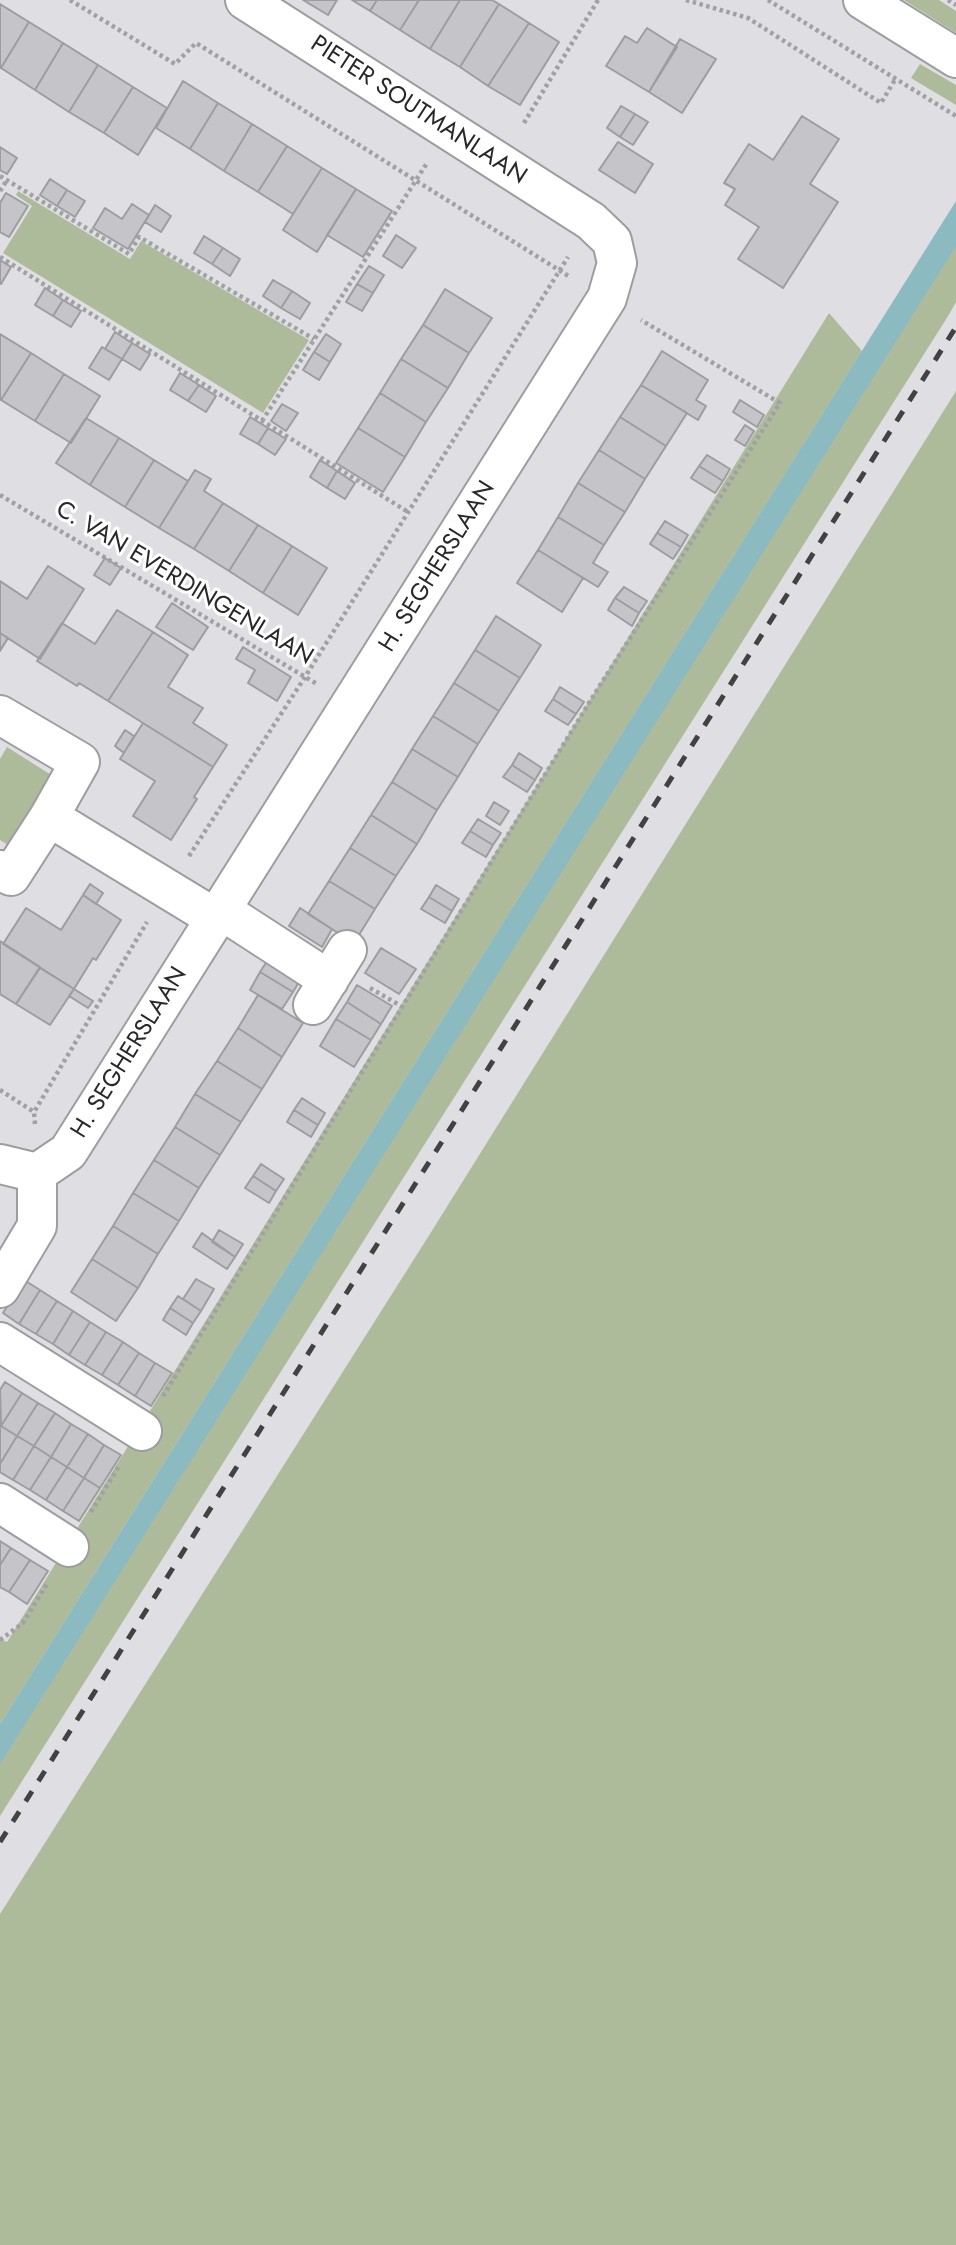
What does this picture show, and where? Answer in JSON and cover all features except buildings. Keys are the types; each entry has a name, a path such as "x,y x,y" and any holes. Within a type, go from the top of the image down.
{"street":[{"name":"PIETER SOUTMANLAAN","path":"245,0 591,221"},
{"path":"863,0 956,58"},
{"name":"H. SEGHERSLAAN","path":"52,1163 218,914 350,704 621,307 612,241 591,221"},
{"path":"0,715 80,762 11,876 0,870"},
{"path":"49,817 168,889 218,914 330,978"},
{"path":"0,1164 52,1163 37,1226 0,1288"},
{"path":"0,1342 142,1431"},
{"path":"0,1503 69,1547"}],"path":[{"path":"0,1640 23,1623 590,702 780,403 558,271 196,43 175,64 70,0"},
{"path":"524,123 598,0"},
{"path":"686,0 748,18 881,103 897,78"},
{"path":"768,0 956,116"},
{"path":"948,0 956,5"},
{"path":"262,421 448,130"},
{"path":"0,176 129,254 139,237 314,339"},
{"path":"0,191 7,180"},
{"path":"34,1112 168,889 305,677 591,221"},
{"path":"0,257 408,512"},
{"name":"C. VAN EVERDINGENLAAN","path":"0,495 350,704"},
{"path":"0,1090 34,1112 52,1163"}],"green space":[{"path":"904,0 939,0 956,11 956,33"},
{"path":"920,64 956,85 956,105 911,78"},
{"path":"18,191 130,259 141,241 309,340 263,413 3,253 32,206 16,195"},
{"path":"956,236 956,302 950,313 0,1816 0,1733"},
{"path":"829,313 862,351 0,1724 0,1639 7,1642"},
{"path":"956,391 956,2245 0,2245 0,1914 428,1237"},
{"path":"7,747 56,778 13,848 0,840 0,759"}],"water":[{"path":"956,201 956,246 0,1764 0,1724"}],"railway":[{"path":"0,1842 956,327"}]}
